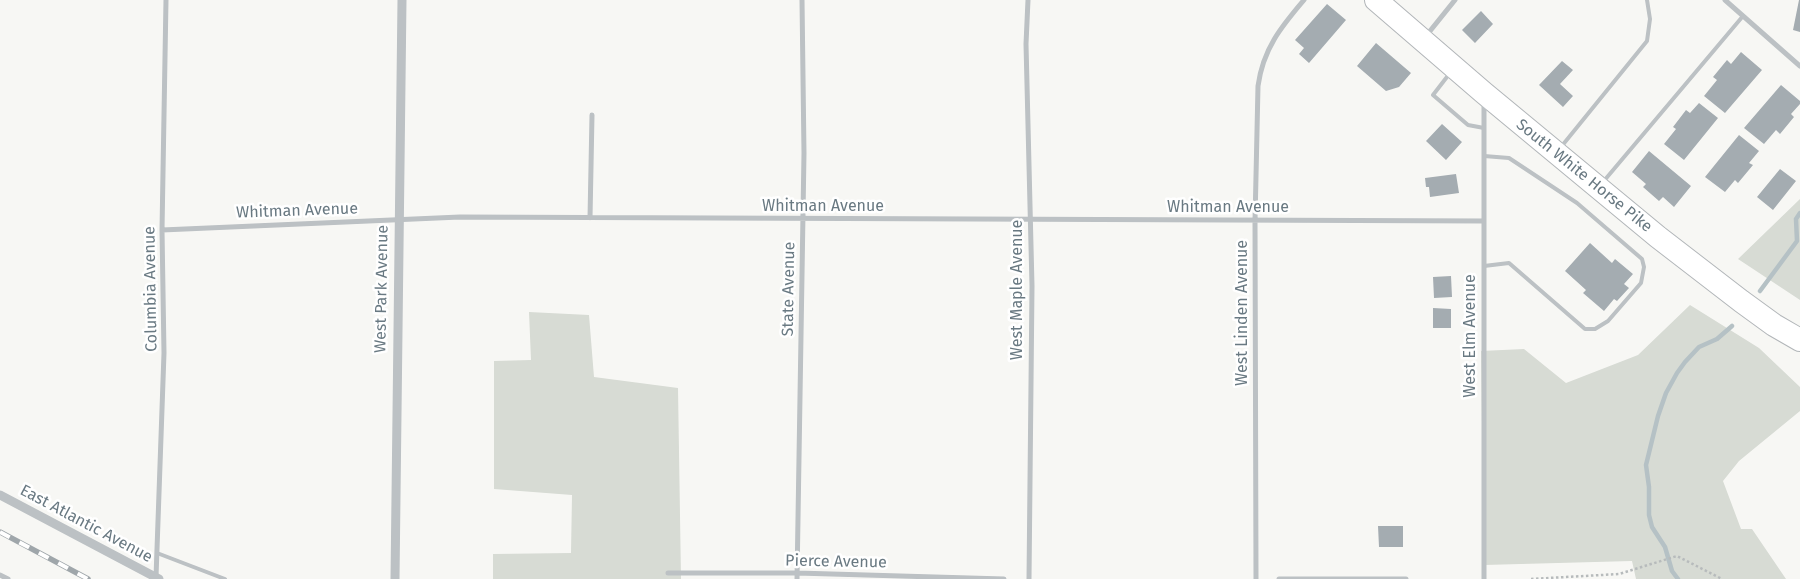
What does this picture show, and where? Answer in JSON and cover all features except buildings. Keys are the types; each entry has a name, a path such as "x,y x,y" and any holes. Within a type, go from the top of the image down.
{"highway":[{"name":"South White Horse Pike","path":"1376,0 1598,188 1733,295 1774,325 1800,340"}],"street":[{"name":"Columbia Avenue","path":"157,578 156,553 164,353 162,230 166,0"},
{"name":"West Park Avenue","path":"394,579 402,0"},
{"name":"State Avenue","path":"797,576 804,144 802,0"},
{"name":"West Maple Avenue","path":"1028,0 1026,44 1032,296 1030,579"},
{"name":"West Linden Avenue","path":"1256,579 1255,221 1258,86 1260,71 1271,42 1284,23 1304,0"},
{"path":"1423,40 1455,0"},
{"path":"1725,0 1800,66"},
{"name":"West Elm Avenue","path":"1484,93 1484,579"},
{"path":"590,218 592,115"},
{"name":"Whitman Avenue","path":"162,230 460,217 1484,222"},
{"name":"East Atlantic Avenue","path":"0,495 157,578"},
{"name":"Pierce Avenue","path":"668,573 1004,579"},
{"path":"0,574 8,579"},
{"path":"1280,579 1406,579"}],"lane":[{"path":"1556,153 1647,41 1650,18 1647,0"},
{"path":"1598,188 1743,16"},
{"path":"1454,67 1433,95 1468,125 1484,128"},
{"path":"1484,156 1509,158 1577,203 1642,259 1644,267 1641,283 1608,321 1595,328 1585,329 1509,262 1484,266"},
{"path":"156,553 225,579"}],"path":[{"path":"1531,579 1619,574 1677,556 1722,579"}],"shaded area":[{"path":"1800,199 1800,300 1738,259"},
{"path":"1690,305 1759,348 1800,387 1800,411 1739,461 1723,481 1741,529 1752,529 1786,579 1636,579 1632,561 1484,565 1481,351 1524,349 1566,383 1638,355"},
{"path":"529,312 589,315 594,377 678,388 681,579 493,579 493,554 571,553 572,495 494,489 494,361 531,360"}],"waterway":[{"path":"1760,291 1797,241 1796,219 1800,213"},
{"path":"1678,579 1672,571 1665,547 1652,527 1649,515 1649,487 1646,465 1658,416 1666,393 1677,373 1699,347 1717,339 1732,326"}],"railway":[{"path":"0,532 88,579"}]}
